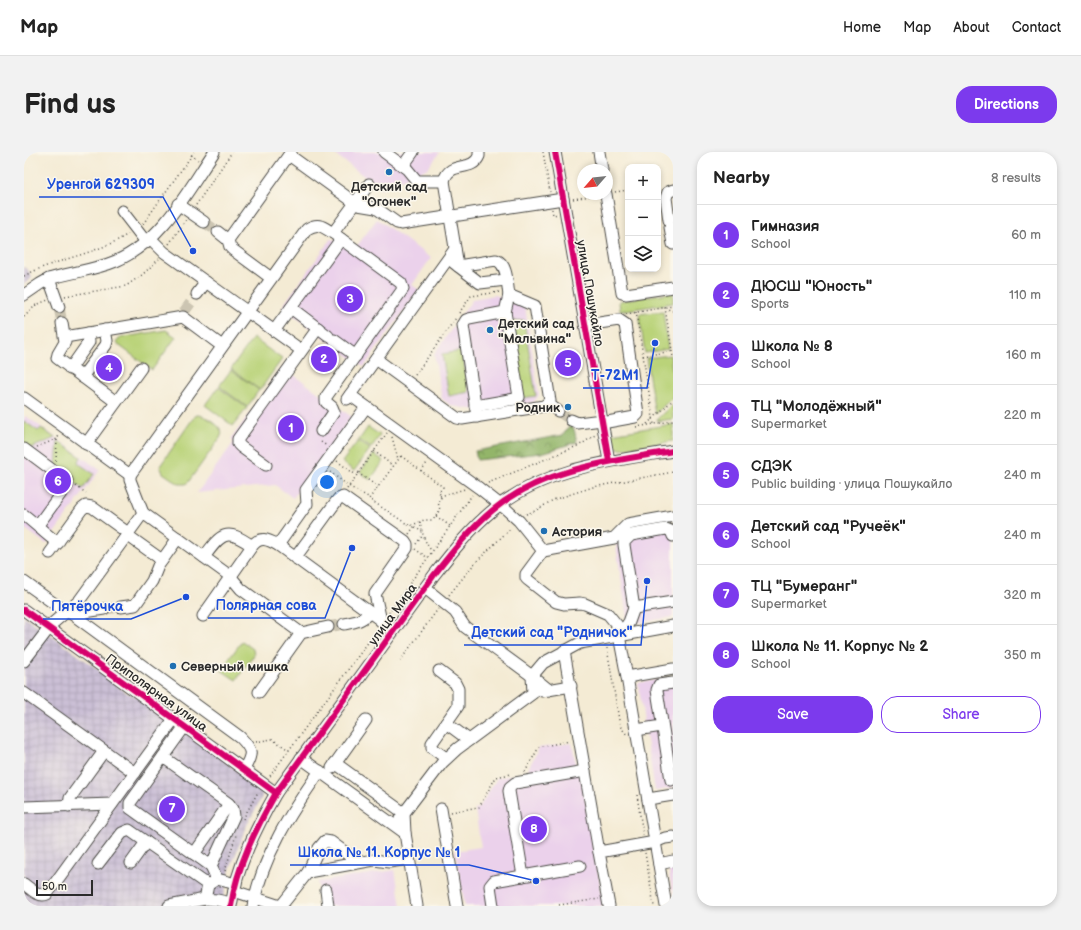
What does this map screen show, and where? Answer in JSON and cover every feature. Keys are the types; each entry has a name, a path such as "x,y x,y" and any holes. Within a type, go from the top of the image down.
{"street":[{"path":"25,293 48,279 114,262 132,253 149,241 164,225 214,152"},
{"path":"384,152 409,171 417,181 444,181"},
{"path":"403,166 413,152"},
{"path":"479,152 479,156 474,163 450,171 445,176 444,181 450,218 452,254 458,266 480,284 508,289 536,308 550,398 548,404"},
{"name":"улица Пошукайло","path":"556,152 609,462"},
{"path":"599,152 601,164"},
{"path":"228,240 290,154 355,203 361,206 376,208 401,224 450,218 565,199"},
{"path":"274,330 291,308 337,236 355,203 369,184"},
{"path":"673,190 668,192 666,198 673,244"},
{"path":"606,200 622,293 626,294 673,287"},
{"path":"178,204 204,222"},
{"path":"122,211 136,229 149,241 301,350"},
{"path":"301,633 241,590 230,576 143,513 130,480 130,475 271,278 307,229 313,225 319,225 337,236 403,286 402,291 326,397 326,401 334,408 334,412 321,431"},
{"path":"218,232 228,240 230,247 233,250 271,278"},
{"path":"348,397 452,254"},
{"path":"376,359 457,418 462,419 476,411 519,397 506,312 508,289 504,265 502,262 496,260 458,266"},
{"path":"48,279 59,307"},
{"path":"197,294 206,282"},
{"path":"291,308 356,356"},
{"path":"476,411 463,325 466,320 469,319 506,312"},
{"path":"65,337 184,314 222,346"},
{"path":"384,316 399,327"},
{"path":"571,420 578,423 603,425 635,417 638,414 625,324 619,320 586,325"},
{"path":"62,323 65,344 57,358 116,402"},
{"path":"266,465 241,447 238,444 238,439 318,328"},
{"path":"82,377 106,345 107,341 105,330"},
{"path":"70,369 88,342 88,333"},
{"path":"86,444 140,368"},
{"path":"332,389 348,397 477,490 500,504 519,521 544,551"},
{"path":"24,398 130,475"},
{"path":"548,404 558,411"},
{"path":"476,411 544,406 548,404"},
{"path":"278,545 307,504 306,490 364,409"},
{"path":"25,450 55,471 68,483 38,525"},
{"name":"улица Мира","path":"231,905 242,863 255,832 276,793 425,588 466,536 500,504 544,480 584,467 673,451"},
{"path":"295,558 338,499 343,497 406,542 407,548 376,594 382,622"},
{"path":"50,553 82,509 88,506 92,507 162,560"},
{"path":"69,613 143,513"},
{"path":"24,515 58,543"},
{"path":"666,906 659,864 650,843 648,799 632,733 627,677 617,625 608,614 580,603 564,604 556,602 528,580 526,578 526,574 544,551 614,538 628,524 673,516"},
{"path":"620,635 629,622 634,608 624,542 631,535 666,529 671,531 673,536"},
{"path":"204,557 215,541 220,537 235,536 252,546"},
{"path":"121,607 134,605 152,581 158,566 178,538"},
{"path":"203,616 252,546 259,540 264,539 278,545 394,630"},
{"path":"24,582 69,613 246,743 249,747 251,756 244,769"},
{"path":"425,588 455,612 465,627 549,690"},
{"path":"634,608 673,602"},
{"path":"24,661 56,620 69,613 104,609"},
{"name":"Приполярная улица","path":"24,610 276,793"},
{"path":"344,624 359,621 369,612"},
{"path":"534,693 532,676 542,664 564,651 585,642 673,626"},
{"path":"259,692 301,633 328,627"},
{"path":"564,651 608,902"},
{"path":"627,677 673,669"},
{"path":"439,671 455,683 458,689 458,706 432,743 432,748 446,758"},
{"path":"671,780 657,687 661,684 673,682"},
{"path":"395,826 446,758 534,693 570,686"},
{"path":"24,693 135,773"},
{"path":"24,884 39,895 47,894 174,719"},
{"path":"254,902 266,864 282,828 293,810 323,774 335,763 366,720"},
{"path":"446,723 469,740"},
{"path":"185,726 130,803 130,808 211,866 216,881"},
{"path":"632,733 662,726"},
{"path":"69,806 69,800 72,795 104,751"},
{"path":"163,757 229,804 233,809 234,816 211,866"},
{"path":"301,758 404,833"},
{"path":"335,763 404,813"},
{"path":"523,876 509,791 510,787 515,783 585,771"},
{"path":"648,799 673,795"},
{"path":"24,807 112,804"},
{"path":"194,854 229,804"},
{"path":"441,810 457,906"},
{"path":"404,813 404,833 417,906"},
{"path":"98,864 125,831 129,830 146,842 216,881 235,887 254,902 281,906 308,872 319,848 323,843 328,841 331,842 358,862"},
{"path":"599,852 650,843 673,837"},
{"path":"131,862 146,842"},
{"path":"308,872 358,862 374,860 389,862 409,859"},
{"path":"659,864 673,861"},
{"path":"493,906 490,886 492,882 580,866"},
{"path":"199,902 216,881"},
{"path":"326,890 328,906"},
{"path":"169,906 217,900 231,905"}],"path":[{"path":"24,276 38,268 101,248 140,227 152,213 194,152"},
{"path":"543,152 553,215 566,213"},
{"path":"613,193 625,191"},
{"path":"565,199 577,198"},
{"path":"409,383 471,296 508,289"},
{"path":"623,314 673,306"},
{"path":"665,308 673,311"},
{"path":"665,308 673,357"},
{"path":"636,312 652,420 654,424"},
{"path":"643,356 673,351"},
{"path":"646,425 673,400"},
{"path":"631,428 673,421"},
{"path":"242,822 264,784 477,490 582,444 603,425"},
{"path":"346,490 391,428"},
{"path":"391,428 398,460"},
{"path":"25,450 57,439 55,471"},
{"path":"374,451 394,466"},
{"path":"370,498 401,456 443,487 439,492 441,498 438,502 440,510 433,520 412,525"},
{"path":"335,459 356,475"},
{"path":"322,467 348,486 370,498 369,499 410,526 412,525 422,532"},
{"path":"400,661 485,552 526,514 535,511 553,500 593,487 673,472"},
{"path":"358,473 378,487"},
{"path":"440,496 470,488 477,490"},
{"path":"436,516 450,526"},
{"path":"420,522 422,532 429,548 432,551"},
{"path":"417,523 406,542 428,558"},
{"path":"606,641 620,726 632,733"},
{"path":"246,743 272,739 289,750"},
{"path":"636,790 650,843 654,906"},
{"path":"216,881 237,833"},
{"path":"559,905 608,902"}],"shaded area":[{"name":"Детский сад \"Огонек\"","path":"332,152 440,152 428,168 381,189"},
{"path":"377,219 431,258 412,285 419,290 364,367 282,307 331,239 357,246"},
{"path":"24,267 28,270 32,278 24,284"},
{"name":"Детский сад \"Мальвина\"","path":"495,295 525,307 539,395 534,402 484,411 452,406 442,399 434,354 473,299"},
{"path":"283,367 352,417 293,498 275,485 197,493 234,442 231,439"},
{"path":"26,416 100,470 46,544 24,528 24,418"},
{"path":"673,523 673,617 636,623 627,618 616,545 629,531"},
{"path":"24,616 110,678 116,685 127,693 136,696 260,787 262,790 262,797 247,825 230,869 222,906 24,906"},
{"path":"673,677 673,788 655,791 638,683"},
{"path":"572,743 578,774 581,774 604,906 465,906 455,851 481,847 475,809 479,808 497,778 526,773 539,748"},
{"path":"673,859 673,896 668,865"},
{"path":"395,870 401,906 321,906 318,882"}],"green space":[{"path":"673,292 673,303 620,311 619,301"},
{"path":"663,311 668,349 645,353 639,314"},
{"path":"524,320 536,396 522,398 509,322"},
{"path":"166,330 176,337 152,370 116,343 119,338"},
{"path":"253,338 282,359 260,390 231,369"},
{"path":"462,351 469,392 449,396 442,354"},
{"path":"670,355 673,376 673,397 655,414 646,358"},
{"path":"231,370 259,390 247,407 219,386"},
{"path":"218,387 247,408 233,426 205,405"},
{"path":"673,404 673,419 658,421 657,419"},
{"path":"201,415 212,421 219,427 222,433 189,481 186,484 179,484 163,473 160,466 194,417"},
{"path":"24,421 38,431 41,428 55,438 31,448 24,444"},
{"path":"673,424 673,441 620,449 615,447 612,441 611,434"},
{"path":"570,425 574,429 577,442 542,453 477,460 475,451 563,435"},
{"path":"368,427 380,435 371,448 359,440"},
{"path":"58,441 81,457 78,463 94,474 83,489 61,472 56,466"},
{"path":"358,441 370,449 354,471 342,462"},
{"path":"374,454 384,461 370,480 360,472"},
{"path":"242,641 253,649 254,655 236,680 221,670"}],"tunnel":[{"path":"204,222 218,232"},
{"path":"184,312 197,294"},
{"path":"59,307 62,323"},
{"path":"558,411 571,420"},
{"path":"104,609 121,607"},
{"path":"328,627 344,624"}],"cycle path":[{"path":"555,152 609,461"},
{"path":"231,906 238,876 248,848 276,793 434,575 469,532 493,510 534,484 579,468 673,451"},
{"path":"24,610 276,793"}],"place":[{"name":"Детский сад \"Огонек\"","path":"389,172"},
{"name":"Уренгой 629309","path":"193,251"},
{"name":"Школа № 8","path":"350,299"},
{"name":"Детский сад \"Мальвина\"","path":"490,330"},
{"name":"Т-72М1","path":"655,343"},
{"name":"ДЮСШ \"Юность\"","path":"324,359"},
{"name":"СДЭК","path":"568,363"},
{"name":"ТЦ \"Молодёжный\"","path":"109,368"},
{"name":"Родник","path":"568,407"},
{"name":"Гимназия","path":"291,428"},
{"name":"Детский сад \"Ручеёк\"","path":"58,481"},
{"name":"Астория","path":"544,531"},
{"name":"Полярная сова","path":"352,548"},
{"name":"Детский сад \"Родничок\"","path":"647,581"},
{"name":"Пятёрочка","path":"186,597"},
{"name":"Северный мишка","path":"173,666"},
{"name":"ТЦ \"Бумеранг\"","path":"172,809"},
{"name":"Школа № 11. Корпус № 2","path":"534,829"},
{"name":"Школа № 11. Корпус № 1","path":"536,881"}]}
